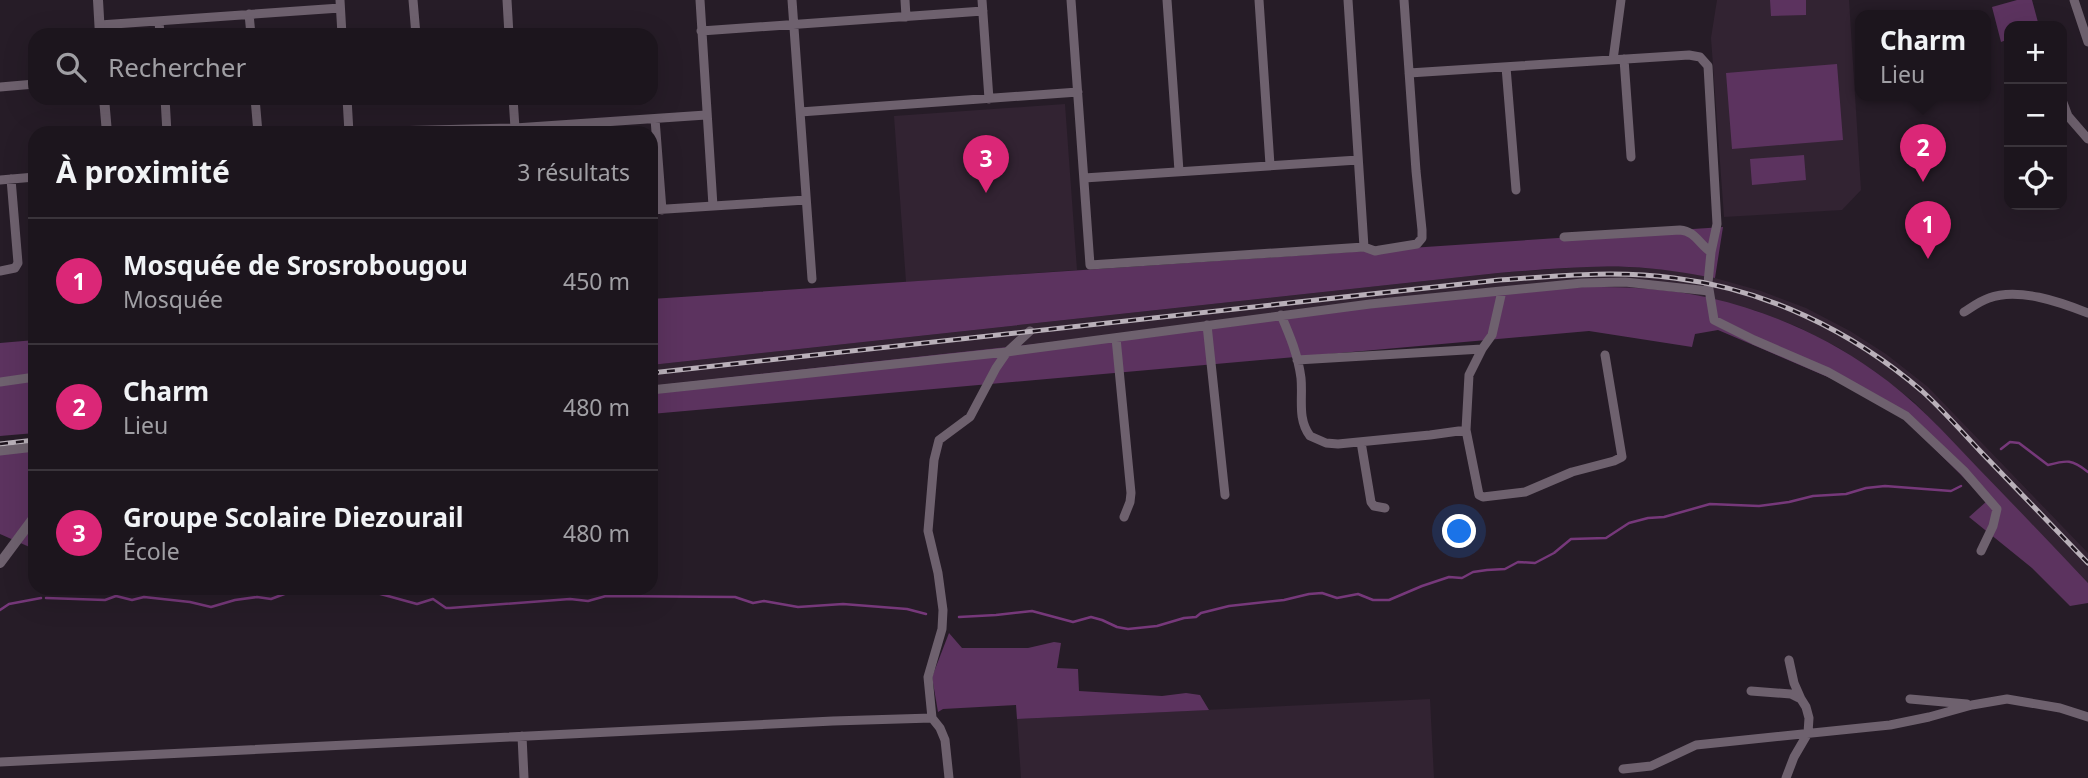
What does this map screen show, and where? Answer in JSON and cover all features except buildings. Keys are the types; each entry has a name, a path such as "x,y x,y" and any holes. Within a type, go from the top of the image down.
{"street":[{"path":"98,0 100,28"},
{"path":"413,0 415,28"},
{"path":"506,0 508,28"},
{"path":"700,0 713,206"},
{"path":"792,0 812,279"},
{"path":"905,0 906,17"},
{"path":"982,0 989,99"},
{"path":"1072,0 1090,265 1364,247 1375,251 1417,244 1422,238 1404,0"},
{"path":"1167,0 1178,171"},
{"path":"1259,0 1270,165"},
{"path":"1348,0 1364,247"},
{"path":"1613,60 1622,0"},
{"path":"2074,0 2088,42"},
{"path":"113,28 159,21 340,4 342,28"},
{"path":"701,31 983,11"},
{"path":"250,14 251,28"},
{"path":"159,21 160,28"},
{"path":"1409,73 1689,55 1700,57 1708,66 1717,224 1710,253 1708,283 1714,320 1828,372 1906,416 1938,444 1997,509 1993,526 1981,551"},
{"path":"1624,59 1631,157"},
{"path":"1506,67 1516,190"},
{"path":"0,85 28,84"},
{"path":"800,111 1078,93"},
{"path":"105,105 106,126"},
{"path":"165,105 167,126"},
{"path":"256,105 257,126"},
{"path":"347,105 349,126"},
{"path":"513,105 515,126"},
{"path":"2067,113 2088,139"},
{"path":"546,126 706,115"},
{"path":"655,119 656,126"},
{"path":"658,158 662,209"},
{"path":"1084,178 1359,160"},
{"path":"0,180 28,178"},
{"path":"0,271 15,268 18,262 11,179"},
{"path":"658,209 806,200"},
{"path":"1564,237 1688,231 1710,253"},
{"path":"658,389 1007,352 1370,304 1582,283 1625,282 1709,291"},
{"path":"1502,291 1492,335 1469,375 1466,430 1479,495 1483,497 1525,492 1588,467 1622,457 1605,355"},
{"path":"1964,312 1987,298 2007,293 2062,302 2088,313"},
{"path":"1281,315 1294,345 1301,379 1302,419 1310,436 1326,443 1361,442 1466,430"},
{"path":"1207,324 1225,495"},
{"path":"949,778 946,740 932,718 928,677 942,629 943,610 928,531 937,447 939,440 946,433 967,421 974,413 996,368 1007,352 1030,331"},
{"path":"1116,338 1131,493 1124,517"},
{"path":"1297,360 1482,349"},
{"path":"0,382 28,378"},
{"path":"1361,442 1371,502 1374,506 1385,508"},
{"path":"0,451 28,448"},
{"path":"0,564 28,526"},
{"path":"1786,778 1808,733 1809,718 1794,683 1789,660"},
{"path":"1751,691 1791,694 1801,699"},
{"path":"1910,699 1972,705"},
{"path":"1623,769 1651,766 1696,745 1890,725 2007,699 2060,708 2088,717"},
{"path":"0,762 932,718"},
{"path":"522,736 524,778"}],"shaded area":[{"path":"1717,0 1849,0 1861,190 1842,210 1724,217 1711,38"},
{"path":"1770,0 1806,0 1806,15 1771,16"},
{"path":"2017,0 2032,0 2038,21 2004,21 2004,41 2001,42 1992,7"},
{"path":"1837,64 1843,140 1732,149 1726,73"},
{"path":"1065,104 1077,270 906,282 894,116"},
{"path":"1804,155 1806,180 1752,185 1750,159"},
{"path":"1723,227 1715,278 1661,270 1613,267 1498,273 658,364 658,299"},
{"path":"1583,267 1674,270 1761,291 1806,308 1850,331 1886,354 1928,387 2088,553 2088,583 1914,402 1839,348 1798,327 1754,310 1500,293 658,385 658,364 1498,273"},
{"path":"1584,287 1663,290 1732,303 1816,336 1888,381 1928,416 2088,583 2088,603 2070,606 2032,568 1969,517 1987,501 1899,413 1844,384 1718,330 1695,334 1692,347 1589,331 658,413 658,385 1500,293"},
{"path":"28,341 28,434 0,436 0,343"},
{"path":"28,451 28,546 0,534 0,454"},
{"path":"949,633 962,648 1028,648 1061,643 1057,668 1078,669 1079,691 1162,696 1186,693 1200,695 1209,710 1017,719 1016,705 943,709 938,712 932,677"},
{"path":"1430,699 1434,778 1021,778 1017,719"}],"waterway":[{"path":"2001,449 2010,442 2019,443 2048,465 2069,462 2088,472"},
{"path":"959,617 1032,611 1073,622 1091,617 1128,629 1157,626 1229,606 1284,600 1309,594 1322,593 1337,598 1358,594 1373,600 1389,600 1449,577 1462,578 1473,572 1505,569 1518,562 1535,563 1554,553 1571,539 1606,538 1629,523 1664,517 1710,504 1759,506 1885,486 1951,491 1961,486"},
{"path":"46,598 105,600 116,596 132,600 144,597 211,607 235,600 257,597 271,599 282,595"},
{"path":"384,595 417,604 433,599 446,608 570,599 588,601 606,596 735,597 753,603 764,601 798,607 843,604 907,609 926,614"},
{"path":"0,610 9,604 41,598"}],"railway":[{"path":"658,372 1499,280 1608,274 1674,278 1741,292 1806,316 1837,332 1895,369 1930,398 2088,563"},
{"path":"0,444 28,441"}],"place":[{"name":"Charm","path":"1923,182"},
{"name":"Groupe Scolaire Diezourail","path":"986,193"},
{"name":"Mosquée de Srosrobougou","path":"1928,259"}]}
